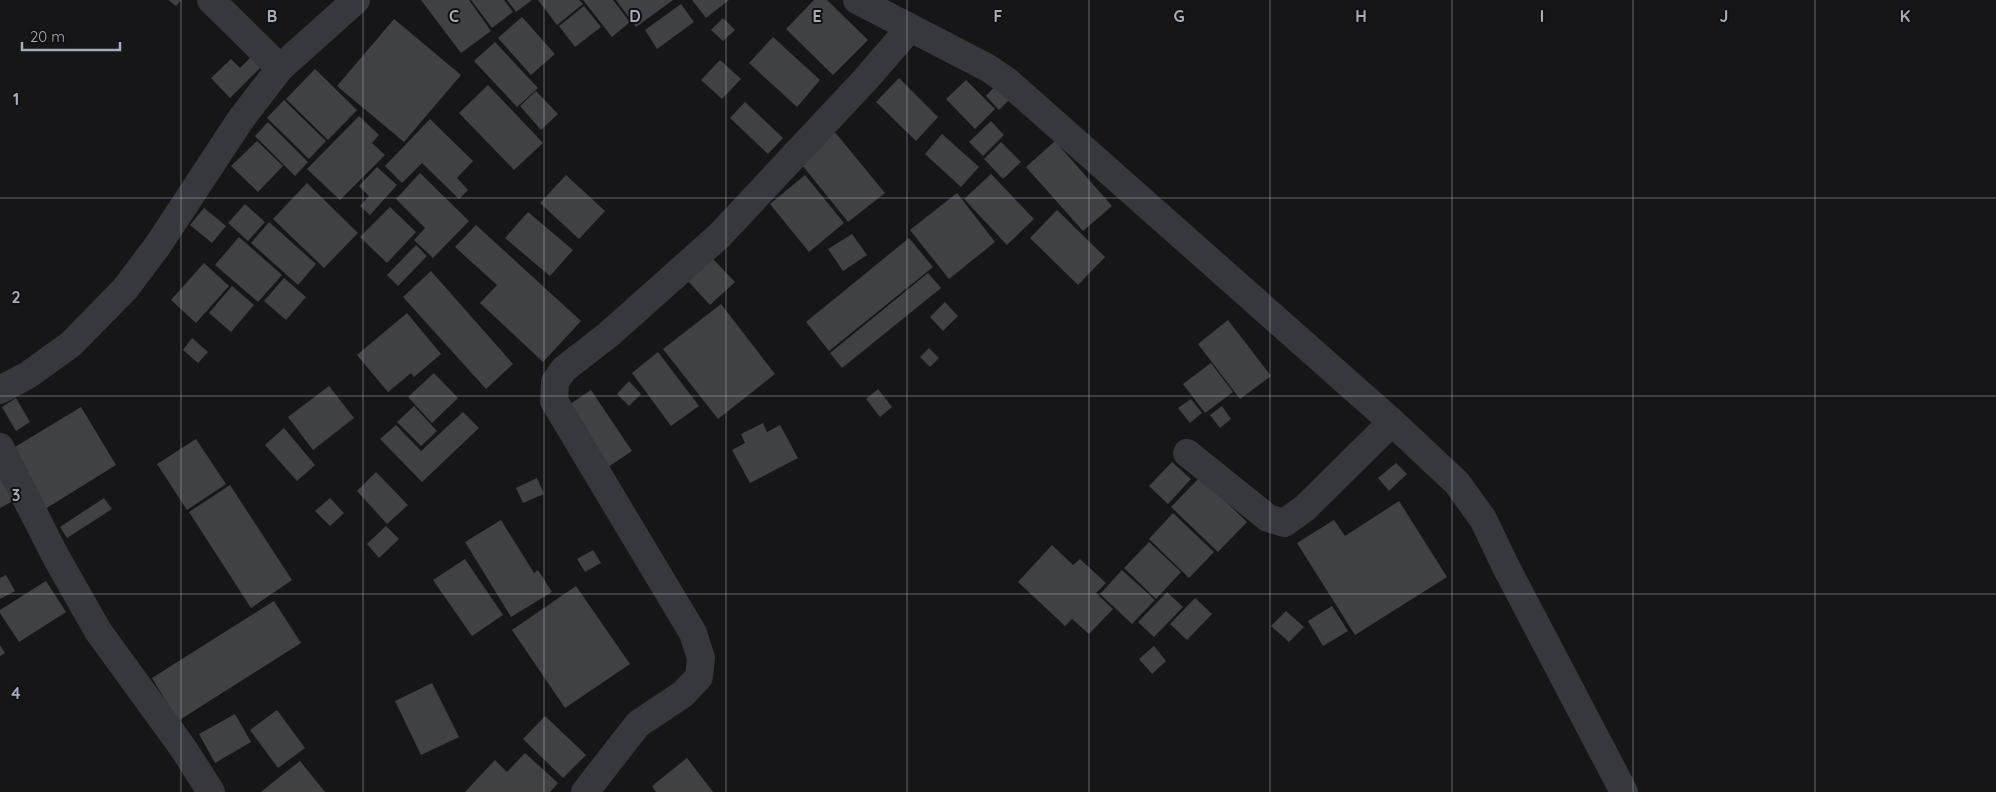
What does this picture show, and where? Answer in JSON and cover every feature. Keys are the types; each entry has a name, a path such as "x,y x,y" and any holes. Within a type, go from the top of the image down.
{"street":[{"path":"212,0 280,68"},
{"path":"0,390 28,375 71,344 125,288 158,245 241,119 280,68 356,0"},
{"path":"857,0 988,68 1006,80 1392,422 1457,483 1483,519 1506,567 1624,792"},
{"path":"584,792 638,724 683,694 700,677 701,658 692,633 554,401 555,382 564,369 608,335 719,236 865,80 910,28"},
{"path":"1187,452 1268,518 1284,523 1305,508 1392,422"},
{"path":"0,447 56,557 98,631 183,748 211,792"}],"building":[{"path":"168,0 181,0 176,6"},
{"path":"421,0 469,0 491,31 461,53"},
{"path":"471,0 504,0 513,12 492,28"},
{"path":"507,0 532,0 516,12"},
{"path":"538,0 579,0 583,4 557,25"},
{"path":"583,0 613,0 630,22 612,37"},
{"path":"616,0 673,0 636,27"},
{"path":"692,0 729,0 706,18"},
{"path":"814,0 827,0 868,40 833,75 786,29"},
{"path":"681,4 694,22 657,49 645,30"},
{"path":"584,6 601,27 575,47 559,26"},
{"path":"522,17 555,54 531,75 498,38"},
{"path":"723,18 735,30 723,41 711,30"},
{"path":"394,19 461,75 404,142 337,86"},
{"path":"773,37 820,80 797,107 749,63"},
{"path":"495,42 538,88 517,107 474,61"},
{"path":"253,55 263,65 230,98 211,78 231,59 240,68"},
{"path":"720,60 741,79 722,99 701,80"},
{"path":"315,69 357,110 328,140 286,99"},
{"path":"899,78 938,117 916,141 876,102"},
{"path":"966,80 995,109 975,129 946,99"},
{"path":"488,85 543,143 514,170 459,113"},
{"path":"996,85 1010,99 999,110 986,96"},
{"path":"536,91 558,114 541,130 520,106"},
{"path":"284,100 326,141 309,159 267,118"},
{"path":"745,102 783,138 768,154 730,118"},
{"path":"359,116 379,135 372,143 385,155 340,200 307,169"},
{"path":"430,119 473,161 457,178 468,190 459,199 422,163 402,183 385,166"},
{"path":"991,121 1004,135 983,156 969,142"},
{"path":"268,122 308,162 295,176 255,136"},
{"path":"834,131 885,193 848,222 798,160"},
{"path":"942,134 979,167 961,187 925,154"},
{"path":"257,141 283,166 258,192 231,166"},
{"path":"1055,141 1112,206 1083,231 1026,167"},
{"path":"1001,142 1021,162 1003,179 984,159"},
{"path":"377,167 397,185 370,215 360,206 369,196 359,186"},
{"path":"420,173 469,221 433,258 414,240 425,228 396,199"},
{"path":"991,174 1034,219 1007,245 964,199"},
{"path":"566,175 605,211 579,239 540,203"},
{"path":"805,175 844,223 809,252 770,204"},
{"path":"307,183 358,233 324,268 273,219"},
{"path":"957,193 995,242 949,279 910,230"},
{"path":"245,204 265,222 248,241 228,223"},
{"path":"390,207 416,232 387,263 360,237"},
{"path":"204,208 226,226 212,243 190,225"},
{"path":"1057,210 1105,257 1078,285 1030,238"},
{"path":"528,212 573,250 550,276 505,238"},
{"path":"269,222 316,264 298,285 251,243"},
{"path":"476,225 581,321 543,362 480,303 497,285 455,247"},
{"path":"852,234 867,255 843,271 828,249"},
{"path":"239,237 282,275 258,302 215,265"},
{"path":"909,238 933,267 829,351 806,322"},
{"path":"416,245 427,256 398,286 387,275"},
{"path":"710,256 735,282 710,305 686,279"},
{"path":"204,263 229,286 196,323 171,300"},
{"path":"431,271 513,364 486,389 403,297"},
{"path":"928,273 941,288 842,368 830,353"},
{"path":"284,278 306,297 286,320 264,301"},
{"path":"232,286 254,305 231,332 209,313"},
{"path":"945,302 958,316 943,331 930,317"},
{"path":"721,304 775,374 718,419 663,349"},
{"path":"407,313 441,354 414,377 411,373 388,392 357,355"},
{"path":"1228,320 1271,376 1240,399 1198,344"},
{"path":"192,338 208,352 198,363 183,350"},
{"path":"929,348 939,358 930,367 920,357"},
{"path":"658,352 699,406 671,426 632,373"},
{"path":"1211,363 1233,392 1205,413 1183,384"},
{"path":"434,373 458,398 432,423 408,397"},
{"path":"629,381 641,394 629,406 617,394"},
{"path":"329,386 354,418 313,450 288,417"},
{"path":"878,389 892,407 880,417 866,399"},
{"path":"591,390 632,451 605,469 564,408"},
{"path":"16,398 30,422 16,431 2,407"},
{"path":"1191,399 1202,413 1190,423 1178,408"},
{"path":"414,406 437,431 421,446 397,422"},
{"path":"1222,406 1231,419 1220,428 1210,415"},
{"path":"81,407 116,465 45,509 10,450"},
{"path":"463,412 479,428 422,482 380,439 396,425 421,451"},
{"path":"763,423 767,432 780,425 798,458 750,483 732,450 745,443 741,434"},
{"path":"284,428 315,465 297,481 265,445"},
{"path":"196,439 226,484 187,510 157,464"},
{"path":"1172,462 1191,479 1168,504 1149,486"},
{"path":"1396,463 1407,474 1389,491 1378,478"},
{"path":"0,469 17,499 0,508"},
{"path":"376,472 408,505 387,524 357,491"},
{"path":"1200,477 1247,522 1218,552 1171,507"},
{"path":"537,478 544,494 523,503 516,488"},
{"path":"230,485 292,580 251,608 189,512"},
{"path":"104,498 112,509 67,538 60,527"},
{"path":"330,498 344,513 330,526 315,511"},
{"path":"1399,501 1447,577 1355,635 1297,543 1334,520 1345,536"},
{"path":"1173,513 1214,552 1189,578 1149,539"},
{"path":"501,520 534,573 538,570 552,592 511,617 465,542"},
{"path":"386,526 399,539 379,558 367,544"},
{"path":"1149,542 1181,572 1156,599 1124,568"},
{"path":"1052,545 1073,565 1080,559 1106,583 1096,593 1113,609 1089,634 1072,619 1065,626 1018,582"},
{"path":"593,550 601,563 585,572 577,559"},
{"path":"465,559 503,615 472,636 433,580"},
{"path":"1122,570 1155,600 1132,624 1100,594"},
{"path":"6,575 15,591 0,599 0,578"},
{"path":"46,581 66,612 19,642 0,613 0,610"},
{"path":"576,586 630,664 565,708 512,630"},
{"path":"1167,592 1183,607 1154,637 1138,622"},
{"path":"1195,598 1212,614 1187,640 1170,624"},
{"path":"274,601 301,643 178,721 152,678"},
{"path":"1332,606 1348,631 1323,646 1308,621"},
{"path":"1286,611 1304,627 1289,642 1271,626"},
{"path":"0,645 5,653 0,656"},
{"path":"1154,646 1166,661 1152,674 1139,659"},
{"path":"432,683 459,737 421,755 395,701"},
{"path":"277,710 305,748 278,768 250,730"},
{"path":"235,714 251,742 215,763 199,734"},
{"path":"545,716 586,755 563,778 523,739"},
{"path":"525,753 558,783 550,792 465,792 495,760 507,772"},
{"path":"687,758 713,792 656,792 652,786"},
{"path":"300,761 325,792 261,792 277,779"}]}
